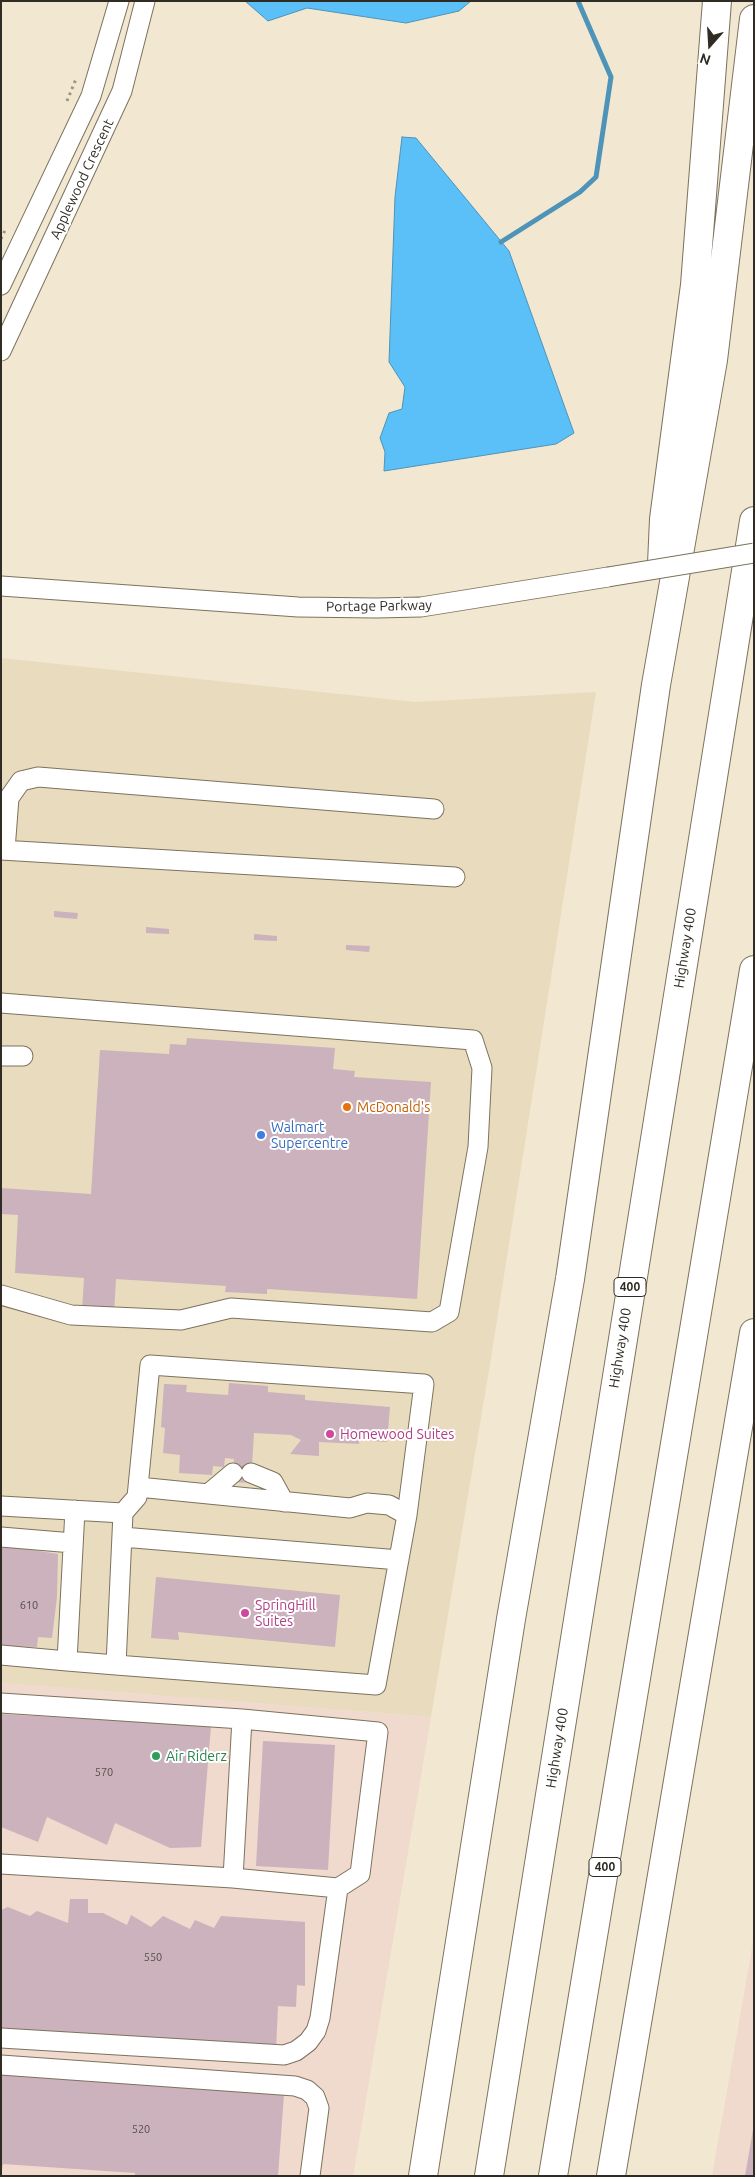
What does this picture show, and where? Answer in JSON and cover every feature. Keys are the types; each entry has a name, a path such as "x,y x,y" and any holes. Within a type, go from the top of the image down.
{"highway":[{"path":"656,685 664,519 695,285 717,1"},
{"path":"423,2176 509,1628 570,1279 656,685 713,360 754,19"},
{"name":"Highway 400","path":"489,2176 754,521"},
{"name":"400","path":"553,2176 754,970"},
{"path":"611,2176 754,1333"}],"street":[{"name":"Applewood Crescent","path":"1,285 91,96 119,1"},
{"name":"Applewood Crescent","path":"1,351 122,91 145,1"},
{"name":"Portage Parkway","path":"1,586 298,607 421,607 754,553"},
{"path":"434,809 38,777 21,781 10,798 3,850 455,878"},
{"path":"1,1003 473,1040 482,1068 478,1147 449,1312 432,1322 231,1308 181,1320 71,1315 1,1295"},
{"path":"1,1056 23,1056"},
{"path":"1,1655 116,1665 376,1685 407,1514 424,1384 150,1365 137,1497 123,1513 116,1665"},
{"path":"208,1494 242,1473 273,1482 284,1502"},
{"path":"138,1487 350,1508 367,1503 389,1505 407,1514"},
{"path":"1,1506 123,1513"},
{"path":"67,1661 74,1510"},
{"path":"1,1537 73,1543"},
{"path":"122,1537 399,1560"},
{"path":"1,1703 242,1719 378,1732 360,1874 338,1888 233,1878 1,1864"},
{"path":"233,1878 242,1719"},
{"path":"1,2038 284,2055 296,2051 308,2042 316,2031 320,2018 338,1888"},
{"path":"1,2065 296,2086 307,2090 315,2097 319,2108 310,2176"}],"path":[{"path":"64,108 78,72"},
{"path":"1,239 10,221"}],"shaded area":[{"path":"1,658 415,702 596,692 491,1358 431,1717 1,1683"},
{"path":"1,1683 431,1717 353,2176 1,2176"},
{"path":"754,1937 754,2176 712,2176"}],"water":[{"path":"245,1 471,1 459,11 406,23 307,8 268,21"},
{"path":"402,137 416,138 509,251 574,433 556,444 384,471 385,452 380,438 389,413 402,409 405,387 389,362 395,197"}],"building":[{"path":"54,911 78,913 77,919 54,917"},
{"path":"146,927 169,929 169,934 146,933"},
{"path":"254,934 277,936 277,941 254,940"},
{"path":"346,945 370,946 369,952 346,950"},
{"name":"Walmart Supercentre","path":"187,1038 335,1048 333,1069 355,1071 354,1077 431,1082 417,1299 267,1289 267,1294 225,1292 226,1286 116,1279 114,1313 82,1311 84,1278 15,1273 18,1215 1,1214 1,1188 91,1194 100,1050 169,1054 170,1044 186,1045"},
{"name":"Homewood Suites","path":"229,1383 268,1386 268,1392 305,1395 305,1400 390,1407 387,1442 359,1440 359,1444 319,1442 319,1456 290,1454 301,1440 291,1435 254,1433 251,1483 233,1482 234,1459 225,1458 224,1467 213,1466 212,1475 179,1473 180,1455 163,1453 165,1428 161,1427 164,1384 187,1385 186,1392 228,1395"},
{"path":"1,1548 20,1548 58,1554 57,1597 52,1638 38,1637 37,1647 1,1646"},
{"name":"SpringHill Suites","path":"156,1577 340,1595 335,1647 178,1632 179,1640 151,1638"},
{"path":"1,1714 211,1726 201,1847 170,1848 115,1823 107,1845 47,1817 38,1842 1,1827"},
{"path":"263,1741 335,1745 328,1870 256,1866"},
{"path":"70,1899 88,1899 88,1913 103,1913 127,1925 131,1915 151,1927 163,1916 190,1929 195,1920 214,1928 221,1916 305,1922 305,1986 297,1985 296,2007 278,2006 276,2050 1,2033 1,1910 8,1907 30,1916 37,1911 68,1923"},
{"path":"1,2073 284,2094 278,2176 135,2176 135,2173 3,2164 1,2174"},
{"path":"753,2130 754,2176 745,2176"}],"waterway":[{"path":"501,242 580,192 596,177 611,77 578,1"}],"place":[{"name":"McDonald's","path":"347,1107"},
{"name":"Walmart Supercentre","path":"261,1135"},
{"name":"Homewood Suites","path":"330,1434"},
{"name":"SpringHill Suites","path":"245,1613"},
{"name":"Air Riderz","path":"156,1756"}]}
